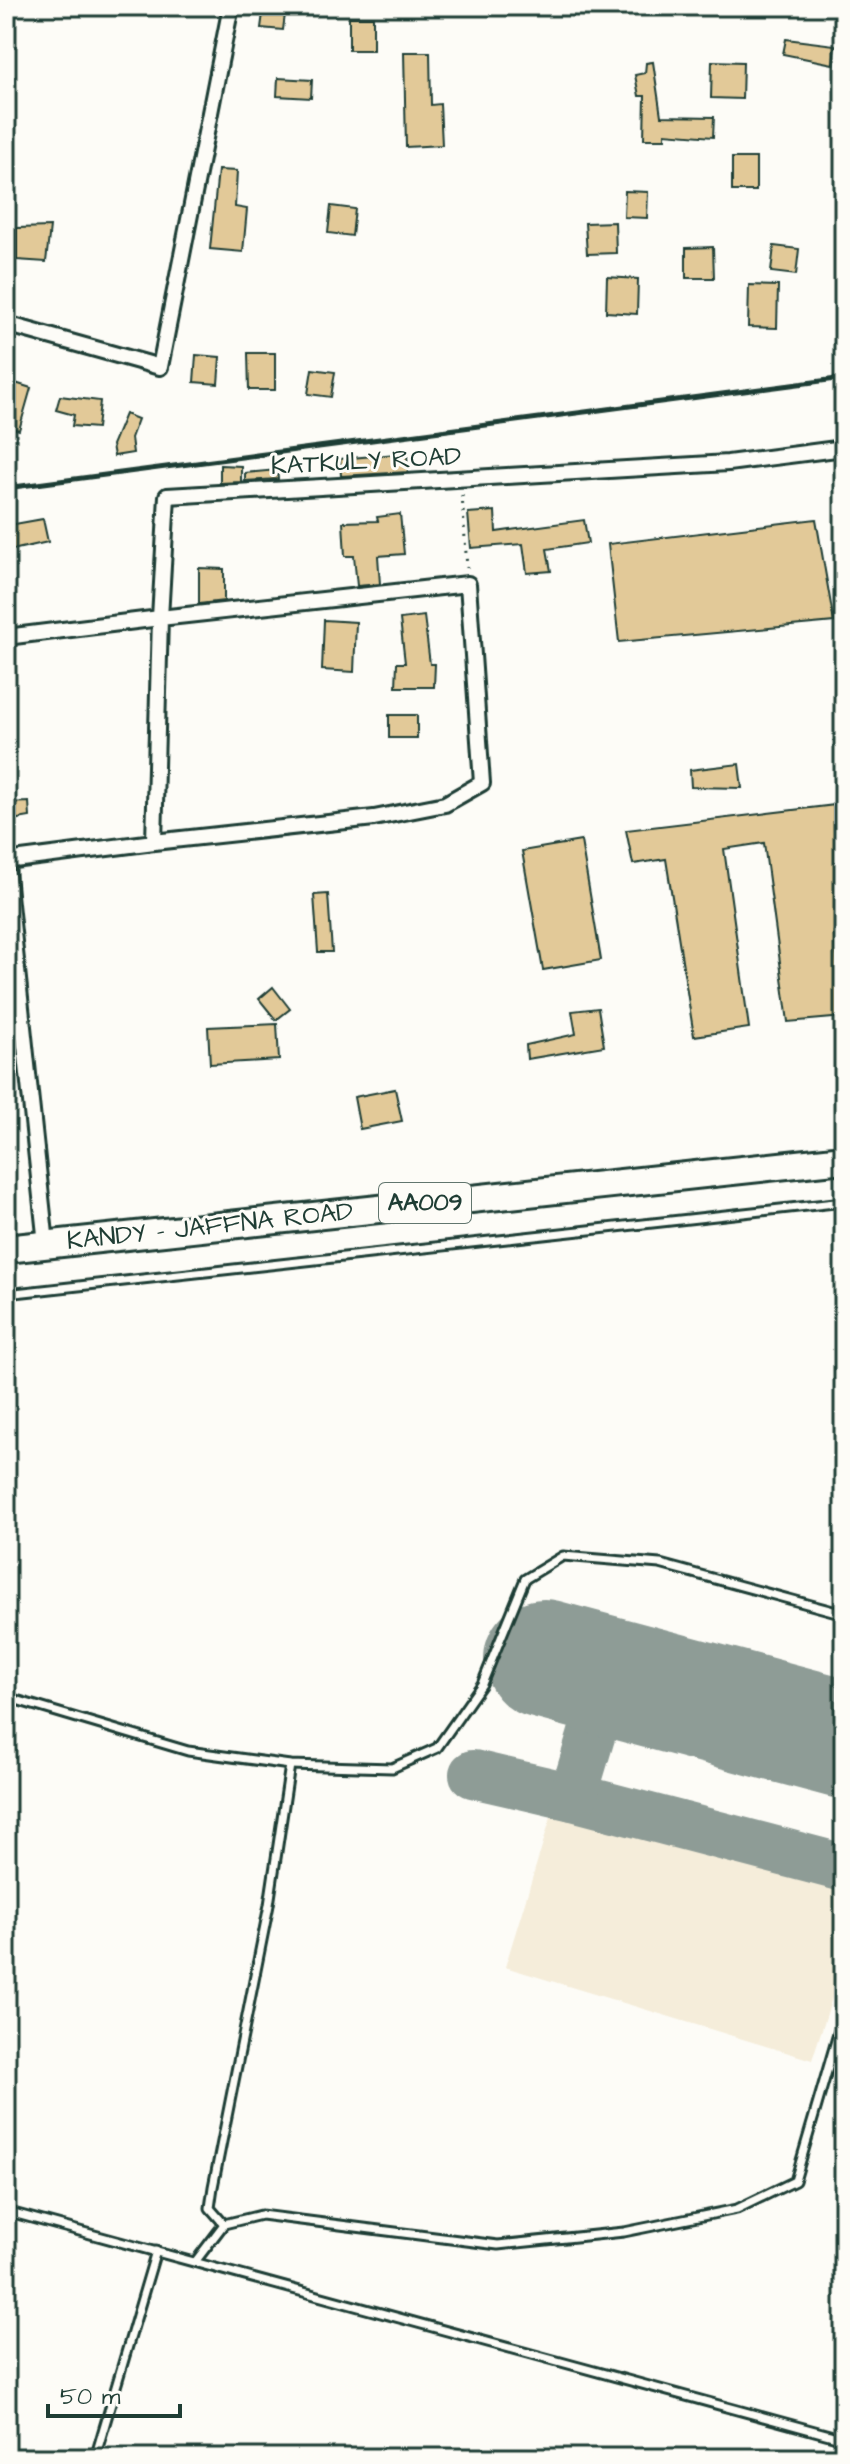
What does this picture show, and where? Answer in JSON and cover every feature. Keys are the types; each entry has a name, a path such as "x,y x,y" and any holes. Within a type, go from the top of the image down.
{"highway":[{"name":"KANDY - JAFFNA ROAD","path":"6,1249 844,1159"}],"street":[{"path":"6,324 160,367 231,6"},
{"name":"KATKULY ROAD","path":"160,618 167,496 728,463 844,448"},
{"path":"6,637 468,584 482,783 445,804 374,818 154,842 6,863 46,1244"},
{"path":"154,842 160,618"}],"lane":[{"path":"6,1294 844,1202"},
{"path":"6,1697 188,1751 290,1765 392,1768 437,1748 482,1684 525,1579 563,1556 660,1564 844,1614"},
{"path":"224,2224 210,2208 213,2187 266,1919 290,1765"},
{"path":"195,2262 224,2224 261,2215 498,2245 624,2232 737,2209 795,2181 844,2013"},
{"path":"6,2211 844,2439"},
{"path":"95,2458 156,2251"}],"path":[{"path":"461,480 468,584"}],"shaded area":[{"path":"558,1794 844,1868 844,1961 812,2060 505,1967"}],"building":[{"path":"264,6 286,6 283,30 261,28"},
{"path":"349,17 373,17 373,50 349,50"},
{"path":"786,39 835,45 833,64 783,54"},
{"path":"404,52 430,52 431,105 440,104 442,145 406,147"},
{"path":"712,61 743,62 742,99 711,98"},
{"path":"653,62 661,116 714,117 713,137 665,133 665,139 644,139 645,96 639,96 635,75 645,73 646,63"},
{"path":"278,78 312,80 311,98 277,96"},
{"path":"732,158 756,158 756,191 732,191"},
{"path":"218,170 237,171 235,207 247,209 243,252 210,249"},
{"path":"625,191 648,192 647,218 624,217"},
{"path":"331,206 355,209 352,236 328,233"},
{"path":"615,222 616,253 587,254 585,223"},
{"path":"50,227 46,262 17,260 17,228"},
{"path":"774,246 799,249 796,275 771,272"},
{"path":"713,247 714,278 686,278 686,248"},
{"path":"607,277 638,279 637,314 606,312"},
{"path":"749,285 778,286 777,328 748,327"},
{"path":"248,353 275,353 275,390 249,390"},
{"path":"196,355 220,357 218,384 194,382"},
{"path":"312,369 335,372 331,397 308,394"},
{"path":"6,380 31,388 19,430 6,426"},
{"path":"60,396 100,401 97,428 72,426 74,415 56,410"},
{"path":"125,414 138,419 131,438 133,453 114,456 112,445"},
{"path":"407,453 408,472 341,476 340,459"},
{"path":"220,465 241,466 241,482 220,483"},
{"path":"277,470 278,479 245,481 245,473"},
{"path":"495,511 496,532 584,520 588,543 547,549 551,571 527,573 523,544 471,548 468,513"},
{"path":"400,514 404,554 378,556 380,584 357,586 354,556 345,556 343,522 378,521 377,517"},
{"path":"43,519 48,542 12,550 9,525"},
{"path":"816,519 834,622 619,642 608,544"},
{"path":"199,568 224,569 224,601 199,604"},
{"path":"424,616 430,664 435,664 434,687 396,687 397,663 405,663 400,619"},
{"path":"324,620 356,622 354,672 322,670"},
{"path":"389,715 417,715 417,738 389,738"},
{"path":"739,764 742,788 691,787 690,770"},
{"path":"29,802 30,817 6,821 6,803"},
{"path":"844,804 844,932 834,932 844,1017 788,1022 764,843 724,849 749,1028 694,1036 666,859 633,864 626,830"},
{"path":"581,841 601,960 543,970 522,851"},
{"path":"328,894 332,952 318,952 314,895"},
{"path":"273,987 290,1009 276,1020 259,999"},
{"path":"598,1008 604,1046 527,1059 526,1045 576,1034 572,1011"},
{"path":"277,1024 279,1060 210,1064 208,1027"},
{"path":"395,1089 402,1121 360,1129 354,1097"}],"taxiway":[{"path":"573,1797 609,1676"},
{"path":"473,1774 844,1868"}],"runway":[{"path":"544,1659 844,1739"}],"railway":[{"path":"6,488 844,378"}]}
